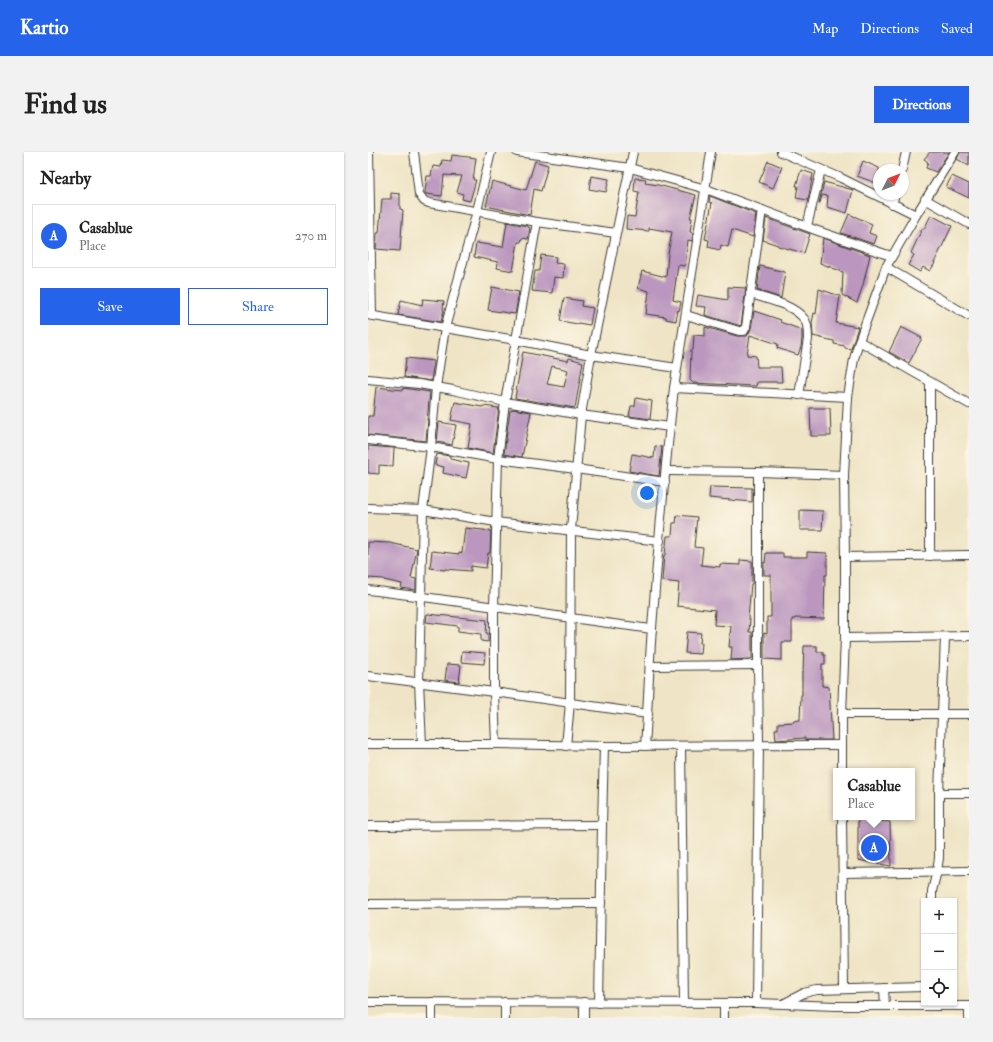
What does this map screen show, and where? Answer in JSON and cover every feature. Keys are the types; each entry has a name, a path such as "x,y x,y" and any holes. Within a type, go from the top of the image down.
{"street":[{"path":"369,152 370,316 516,340 591,355 677,368"},
{"path":"414,152 419,194 424,201 537,222 616,233"},
{"path":"422,744 419,682 424,510 436,387 445,328 477,211 491,152"},
{"path":"517,152 558,155 630,168 706,189 891,256"},
{"path":"566,746 570,703 571,530 581,415 591,355 633,152"},
{"path":"645,746 652,629 674,388 711,152"},
{"path":"781,152 864,189 916,215"},
{"path":"903,164 906,152"},
{"path":"842,768 842,714 845,638 844,475 848,397 854,359 859,341 891,256 954,152"},
{"path":"807,226 821,170"},
{"path":"925,199 969,224"},
{"path":"892,204 893,200"},
{"path":"686,314 744,331 746,328 762,210"},
{"path":"496,744 494,692 494,607 498,459 505,402 537,222"},
{"path":"886,267 969,316"},
{"path":"750,294 794,309 805,320 808,330 808,339 799,395"},
{"path":"859,341 969,404"},
{"path":"368,379 419,384 505,402 581,415 670,427"},
{"path":"930,382 930,556"},
{"path":"674,388 848,397"},
{"path":"368,440 430,447 498,459 665,482"},
{"path":"666,471 844,475"},
{"path":"756,1003 759,745 758,472"},
{"path":"368,508 424,510 496,522 660,541"},
{"path":"845,557 969,555"},
{"path":"368,590 421,596 570,619 652,629"},
{"path":"845,638 969,636"},
{"path":"932,898 939,852 939,793 945,637"},
{"path":"650,666 758,665"},
{"path":"368,676 648,714"},
{"path":"842,714 969,714"},
{"path":"368,744 496,744 566,746 842,745"},
{"path":"599,1002 604,746"},
{"path":"680,746 684,1003"},
{"path":"939,793 969,793"},
{"path":"842,820 844,988"},
{"path":"368,826 602,825"},
{"path":"842,873 969,871"},
{"path":"368,904 600,903"},
{"path":"782,1004 811,990 921,987"},
{"path":"884,988 885,1006"},
{"path":"957,1001 966,1006 969,1018"},
{"path":"368,1002 756,1003 836,1006 966,1006"},
{"path":"432,1002 432,1018"},
{"path":"505,1002 505,1018"},
{"path":"584,1002 584,1018"},
{"path":"724,1003 724,1018"}],"building":[{"path":"930,152 949,152 936,172 926,168 928,162 924,159"},
{"path":"960,152 969,152 969,166 957,159"},
{"path":"452,155 476,158 473,180 476,180 470,201 462,199 463,194 457,192 462,176 444,175 442,196 426,194 425,192 427,176 431,176 433,166 441,167 442,160 451,161"},
{"path":"535,161 548,165 541,191 534,189 530,215 486,206 492,181 526,190"},
{"path":"768,161 782,167 773,188 759,182"},
{"path":"863,161 873,165 873,182 857,176"},
{"path":"801,170 813,174 808,200 796,198 798,186 796,186"},
{"path":"591,176 609,179 606,192 589,189"},
{"path":"952,176 969,184 969,198 946,187"},
{"path":"635,178 646,179 645,183 696,195 690,218 692,218 690,232 693,233 692,241 688,240 685,266 678,265 673,300 681,302 676,321 666,319 666,317 646,314 649,291 638,288 642,271 666,277 672,232 649,228 649,231 626,229 627,216 635,217 639,192 634,191"},
{"path":"824,182 853,190 847,213 827,207 828,196 822,195 819,203"},
{"path":"391,193 400,194 400,209 403,210 400,251 376,249 382,199 391,199"},
{"path":"710,196 756,214 753,237 732,230 728,247 721,245 720,250 708,247 709,240 705,239 712,203 709,202"},
{"path":"849,214 872,224 869,233 877,236 874,244 841,233"},
{"path":"931,215 952,226 930,271 923,267 920,272 908,265 914,255 911,253 922,229 924,229"},
{"path":"766,218 810,234 804,253 763,240"},
{"path":"507,222 528,226 530,228 528,239 522,238 521,242 518,242 513,271 497,268 498,262 474,257 476,243 503,247"},
{"path":"823,238 870,255 857,303 842,295 843,272 820,263"},
{"path":"541,255 556,257 555,263 564,264 563,278 554,277 552,293 532,291 535,271 539,271"},
{"path":"760,266 785,272 781,298 757,290"},
{"path":"492,287 519,292 515,314 488,310"},
{"path":"728,287 746,288 741,326 705,315 706,307 696,306 698,295 728,300"},
{"path":"819,289 840,296 836,323 858,327 851,349 834,344 834,341 813,336 812,323 814,313 816,314"},
{"path":"564,298 582,301 581,306 593,308 590,325 560,321"},
{"path":"423,299 444,301 441,322 398,315 401,300 422,305"},
{"path":"754,311 781,320 780,322 802,330 801,347 798,355 777,348 778,344 750,335 747,355 756,356 757,367 781,367 782,382 757,382 756,386 693,383 690,380 691,350 693,350 694,335 705,336 705,327 737,336 747,336 751,328"},
{"path":"901,327 922,338 909,363 889,352"},
{"path":"523,352 568,361 569,358 583,362 575,408 515,398","holes":["552,366 568,370 564,387 547,384"]},
{"path":"406,358 434,361 431,381 404,377"},
{"path":"376,387 403,390 403,388 430,392 426,441 368,435 368,416 373,416"},
{"path":"636,398 652,401 650,419 629,416 631,406 635,406"},
{"path":"455,402 482,407 499,408 493,453 468,448 472,424 451,420"},
{"path":"810,408 830,408 831,436 811,436"},
{"path":"513,409 531,412 522,457 504,454 510,410"},
{"path":"439,422 456,425 452,445 437,442"},
{"path":"368,446 394,448 393,466 379,465 379,474 368,473"},
{"path":"655,446 662,447 659,476 629,471 632,454 654,458"},
{"path":"437,454 450,456 450,459 469,463 466,478 443,473 444,467 435,465"},
{"path":"710,487 752,488 752,502 709,498"},
{"path":"800,510 823,511 822,530 800,530"},
{"path":"677,515 697,517 694,547 703,548 701,565 720,567 720,564 740,565 740,560 752,561 752,584 748,619 750,619 749,632 752,632 752,659 731,660 732,647 729,647 731,626 714,625 715,610 677,606 679,583 662,581 667,536 672,536 673,523 676,523"},
{"path":"465,528 491,531 490,553 488,553 486,568 471,566 471,571 430,568 432,551 462,553"},
{"path":"368,542 390,543 417,549 411,578 416,579 416,590 401,588 402,584 384,579 368,578"},
{"path":"807,552 827,553 824,619 792,619 792,642 782,642 782,660 764,659 764,633 767,634 767,617 771,617 771,575 764,575 766,553 783,553 783,557 807,557"},
{"path":"427,614 487,620 486,633 488,633 488,642 481,641 481,634 458,631 458,626 426,622"},
{"path":"687,632 701,633 701,654 685,653"},
{"path":"804,646 817,646 817,652 823,652 823,655 825,655 825,664 822,664 822,686 829,687 832,740 805,740 805,738 776,740 775,729 778,729 778,723 800,720"},
{"path":"462,651 485,653 484,664 461,662"},
{"path":"447,664 461,665 459,682 445,680"},
{"path":"858,820 890,822 891,866 858,860"}],"place":[{"name":"Casablue","path":"874,848"}]}
